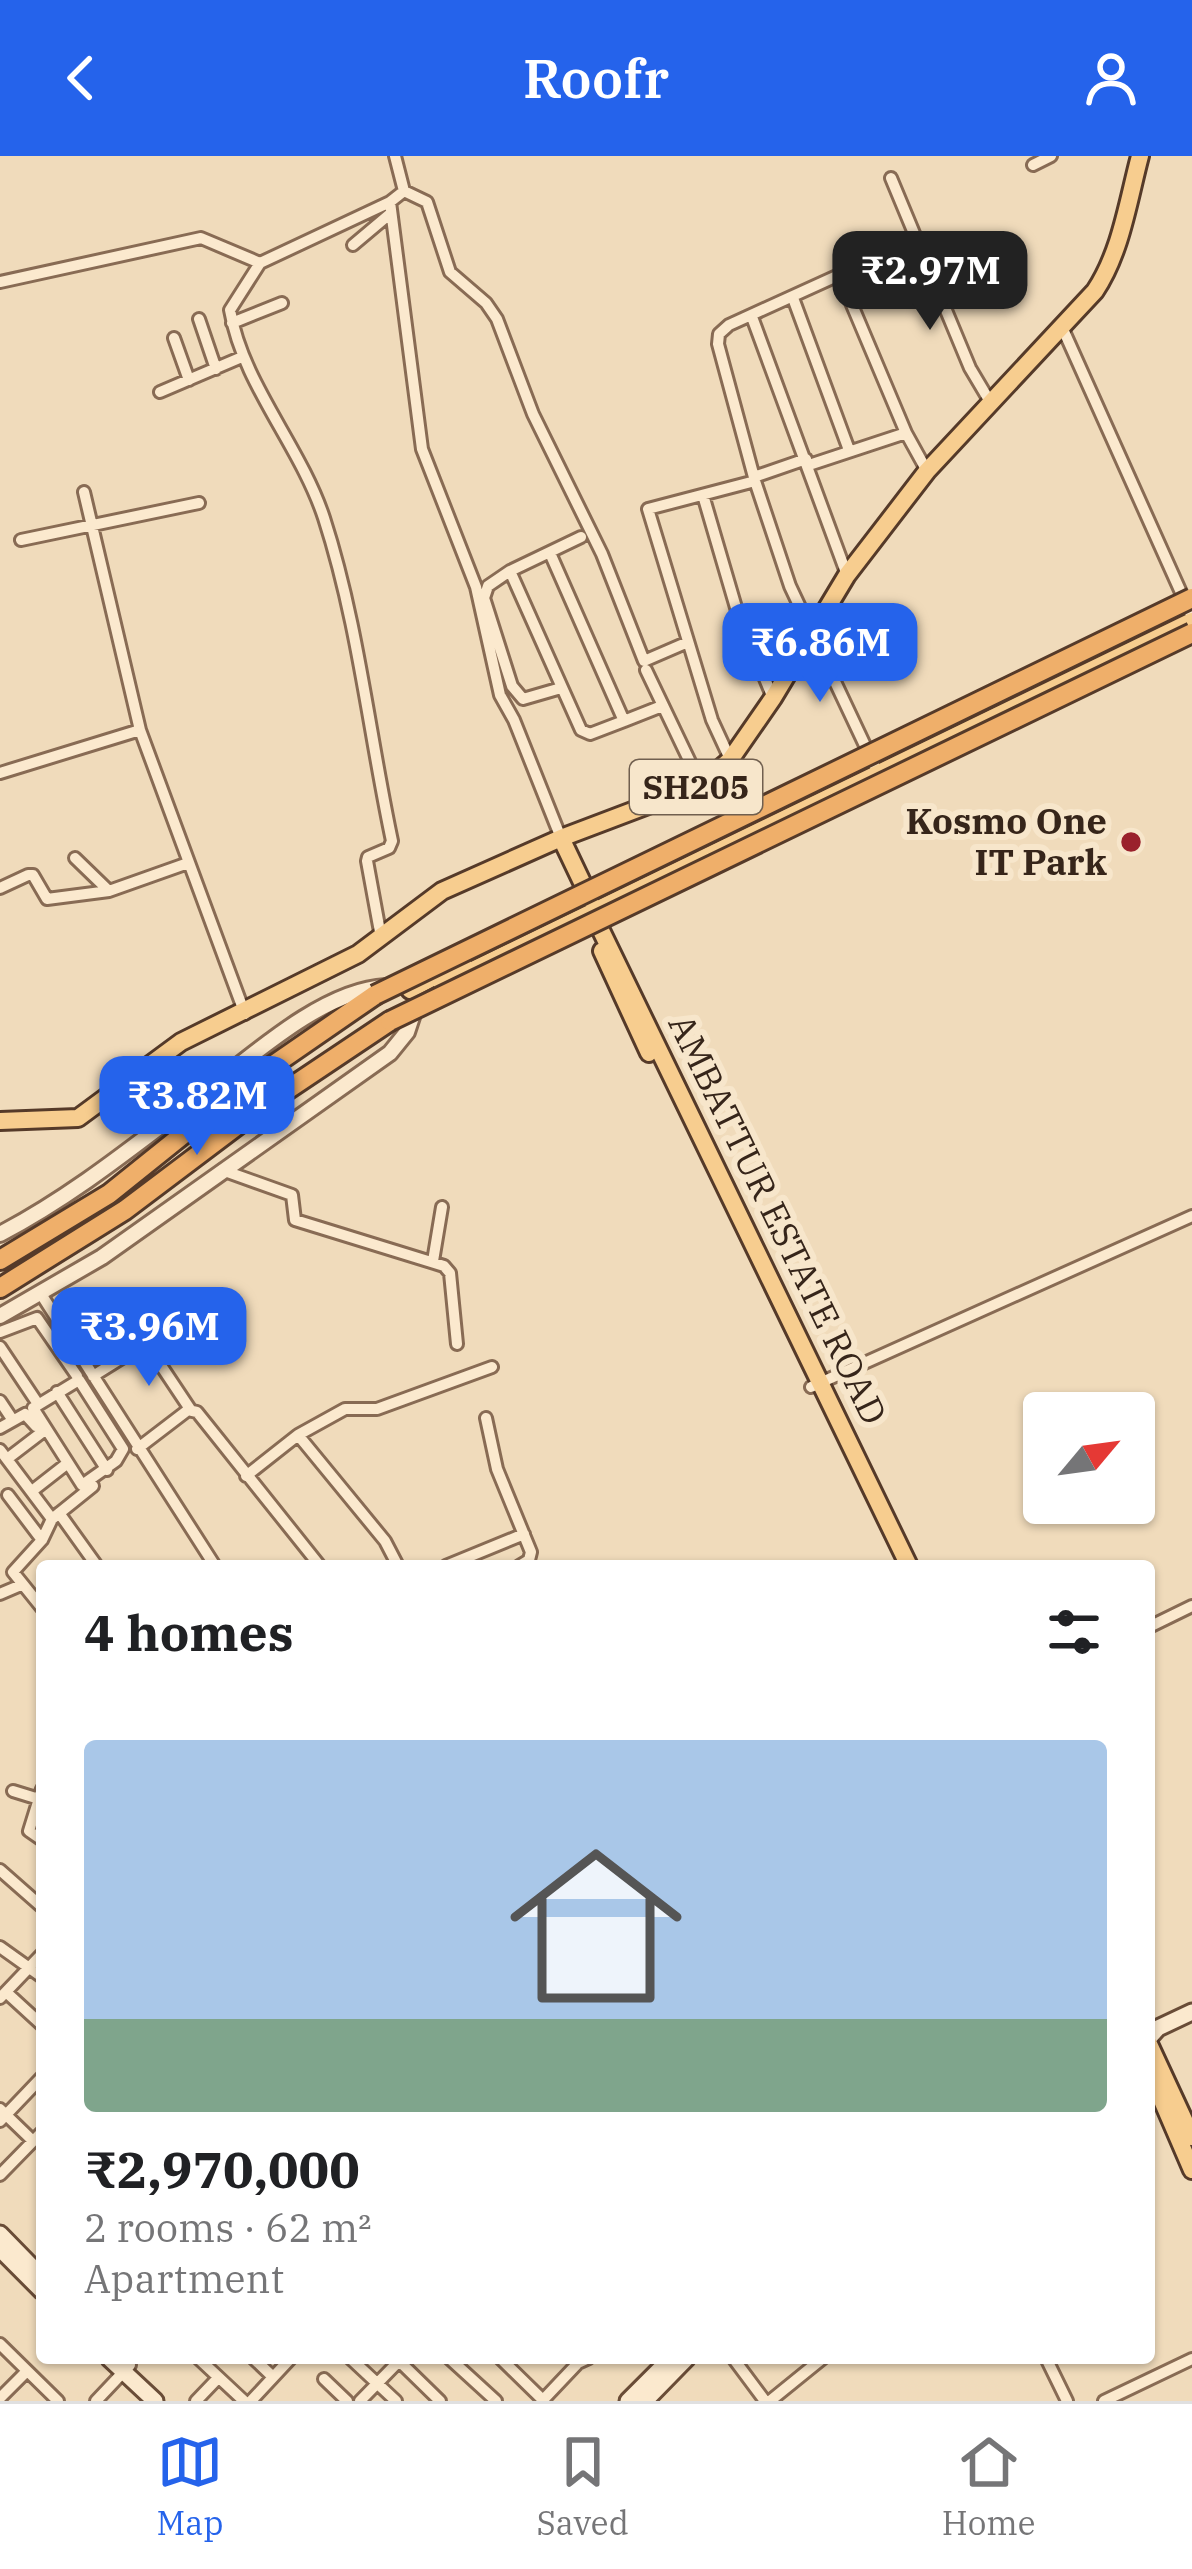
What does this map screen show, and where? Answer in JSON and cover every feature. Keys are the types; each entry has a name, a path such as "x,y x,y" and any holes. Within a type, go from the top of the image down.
{"highway":[{"path":"0,1260 109,1194 246,1084 375,995 1191,610"},
{"path":"0,1288 125,1210 263,1106 390,1021 1192,633"}],"main road":[{"name":"SH205","path":"0,1121 78,1118 182,1042 358,955 442,891 701,784 730,760 847,575 927,471 1106,274 1140,156"},
{"path":"412,994 1191,610"},
{"name":"AMBATTUR ESTATE ROAD","path":"561,838 604,945 897,1560"},
{"name":"AMBATTUR ESTATE ROAD","path":"815,1385 906,1560"},
{"path":"1155,2033 1192,2012"},
{"path":"1155,2045 1192,2138"},
{"path":"1155,2084 1192,2170"},
{"path":"0,2234 36,2271"},
{"path":"0,2249 36,2285"},
{"path":"628,2401 665,2364"},
{"path":"645,2401 681,2364"},
{"path":"125,2365 155,2401"},
{"path":"125,2365 168,2401"}],"street":[{"path":"395,156 404,190 428,202 450,272 497,319 532,414 602,554 644,661 688,643"},
{"path":"1033,165 1051,156"},
{"path":"891,178 970,368 989,400"},
{"path":"353,244 404,190"},
{"path":"381,937 367,861 392,841 344,592 323,515 291,444 242,357 230,310 260,263 391,207"},
{"path":"391,207 422,449 476,587 500,695 561,838"},
{"path":"0,282 201,238 260,263"},
{"path":"875,765 810,631 755,478 718,344 719,334 729,326 916,240"},
{"path":"839,274 906,433 927,471"},
{"path":"793,298 849,450"},
{"path":"232,323 282,303"},
{"path":"752,317 847,575"},
{"path":"199,319 216,369"},
{"path":"1062,327 1191,610"},
{"path":"174,338 189,380"},
{"path":"160,392 242,357"},
{"path":"730,760 712,720 648,509 906,433"},
{"path":"84,492 140,730 244,1013"},
{"path":"704,495 736,611 773,698"},
{"path":"20,541 199,503"},
{"path":"561,688 523,699 512,686 484,598 488,586 510,571 581,537"},
{"path":"550,553 624,721"},
{"path":"510,571 584,734 662,706"},
{"path":"646,670 701,784"},
{"path":"0,773 140,730"},
{"path":"75,858 109,891"},
{"path":"0,887 33,875 46,899 109,891 188,863"},
{"path":"0,1234 92,1177 296,1024 360,988 412,994 417,1007 407,1032 390,1053 102,1257 0,1316"},
{"path":"141,1072 161,1126"},
{"path":"222,1170 292,1195 295,1220 433,1262 450,1273 457,1344"},
{"path":"433,1262 442,1207"},
{"path":"815,1385 1192,1216"},
{"path":"40,1294 86,1374 211,1560"},
{"path":"0,1332 51,1311"},
{"path":"37,1318 86,1374"},
{"path":"3,1422 146,1343 190,1409 315,1560"},
{"path":"0,1348 36,1401"},
{"path":"246,1476 298,1436 345,1409 377,1408 492,1367"},
{"path":"79,1380 123,1449 108,1471 82,1485 33,1408 57,1392 79,1380"},
{"path":"57,1392 108,1471"},
{"path":"0,1402 3,1422"},
{"path":"36,1601 13,1572 42,1540 53,1515 190,1409"},
{"path":"55,1446 100,1412"},
{"path":"3,1422 25,1414 81,1492"},
{"path":"487,1418 497,1469 531,1557 527,1560"},
{"path":"41,1433 4,1454 92,1560"},
{"path":"298,1436 386,1541 395,1560"},
{"path":"32,1491 64,1466"},
{"path":"8,1495 42,1540"},
{"path":"461,1560 524,1534"},
{"path":"0,1594 21,1585"},
{"path":"1155,1624 1192,1606"},
{"path":"13,1791 36,1793"},
{"path":"36,1809 29,1831 36,1836"},
{"path":"0,1870 36,1902"},
{"path":"0,1947 36,1971"},
{"path":"36,1961 3,1995 36,2020"},
{"path":"36,2083 2,2114 36,2136"},
{"path":"2,2168 36,2139"},
{"path":"0,2344 58,2401"},
{"path":"1104,2401 1192,2359"},
{"path":"204,2364 248,2401 285,2364"},
{"path":"259,2364 272,2376"},
{"path":"357,2364 396,2401"},
{"path":"360,2401 394,2364"},
{"path":"404,2364 440,2401"},
{"path":"456,2364 496,2401"},
{"path":"506,2364 543,2400 576,2364"},
{"path":"738,2364 767,2401 815,2364"},
{"path":"1049,2364 1067,2401"},
{"path":"96,2401 125,2365"},
{"path":"0,2398 27,2371"},
{"path":"196,2401 218,2378"},
{"path":"324,2379 347,2401"}],"place":[{"name":"Kosmo One IT Park","path":"1131,842"}]}
